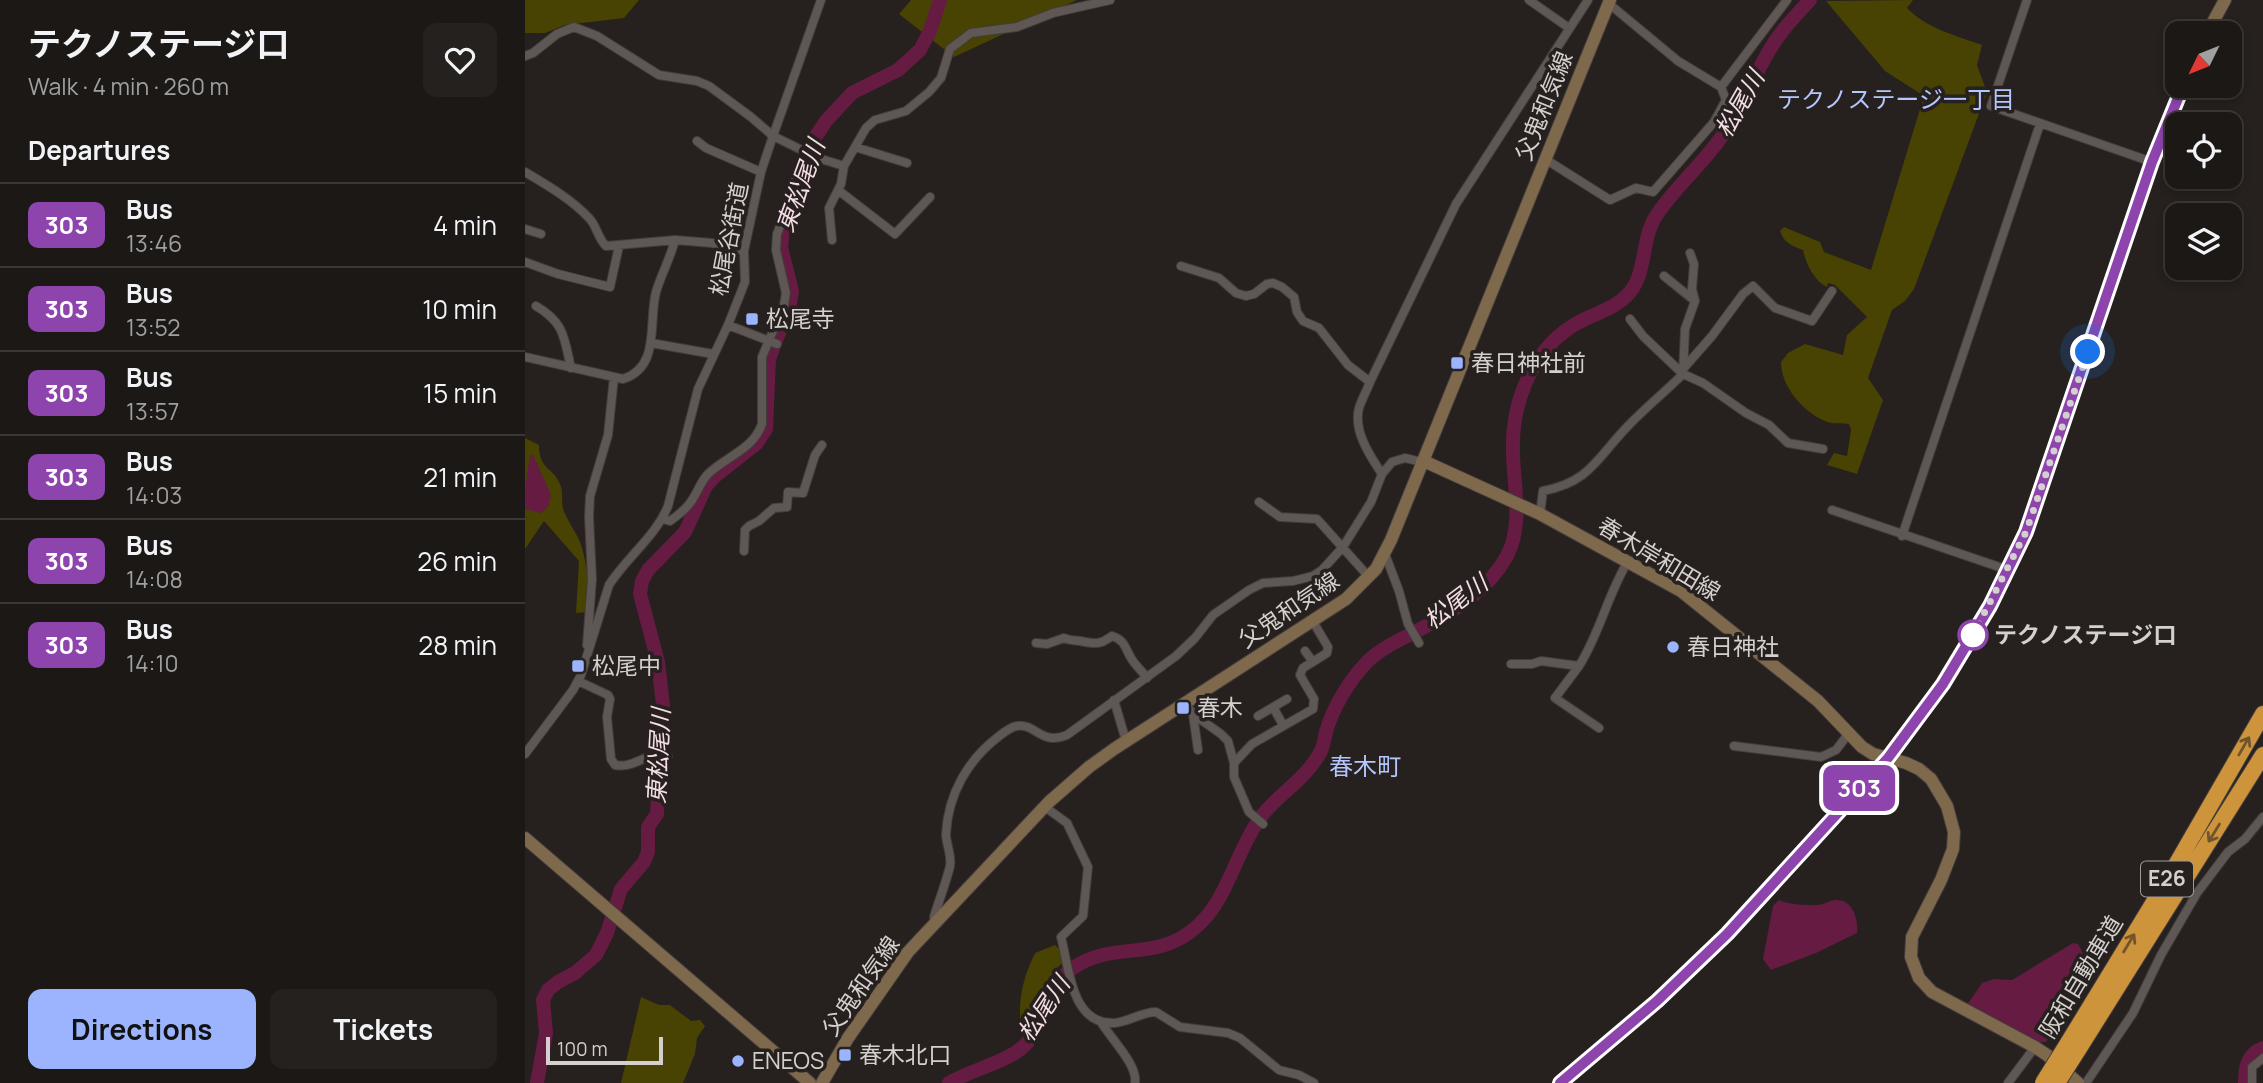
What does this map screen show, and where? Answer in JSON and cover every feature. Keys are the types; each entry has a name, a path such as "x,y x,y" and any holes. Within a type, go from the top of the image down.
{"highway":[{"name":"阪和自動車道","path":"2057,1083 2073,1046 2263,714"},
{"name":"阪和自動車道","path":"2043,1083 2073,1046 2263,755"}],"main road":[{"path":"2214,21 2225,0"},
{"name":"父鬼和気線","path":"822,1083 848,1038 894,970 1045,807 1089,767 1346,599 1369,577 1385,554 1609,1"},
{"path":"1560,1083 1691,970 1727,934 1888,758 1943,684 1990,606 2039,496 2152,162 2178,98"},
{"name":"春木岸和田線","path":"1422,462 1501,494 1681,591 1818,701 1861,747 1873,754 1919,769 1931,779 1947,806 1954,832 1953,849 1941,880 1912,937 1911,957 1919,978 1933,992 2035,1047 2078,1083"},
{"path":"525,838 810,1083"}],"street":[{"name":"松尾谷街道","path":"525,754 578,681 609,585 663,519 669,506 698,389 745,282 744,251 761,172 821,0"},
{"path":"832,240 829,208 838,190 844,166 866,128 875,120 906,111 929,92 941,78 950,49 971,33 1017,27 1053,13 1110,0"},
{"path":"1529,0 1569,28"},
{"path":"1382,474 1368,453 1358,418 1359,407 1456,204 1588,0"},
{"path":"1721,87 1787,0"},
{"path":"2027,0 1991,106 2152,162"},
{"path":"1545,159 1610,200 1636,188 1653,192 1714,122 1726,100 1721,87 1678,61 1609,1"},
{"path":"525,55 533,53 557,34 574,27 597,36 659,75 697,81 709,86 773,136 818,158 844,166"},
{"path":"1902,536 2040,124"},
{"path":"697,141 706,148 761,172"},
{"path":"855,147 908,163"},
{"path":"663,519 670,521 682,512 708,474 745,448 759,433 762,424 762,357 772,342 784,305 784,279 776,250 776,234 791,199 797,172"},
{"path":"525,173 551,187 590,218 606,246 675,240 712,243 744,251"},
{"path":"838,190 895,234 930,197"},
{"path":"525,229 541,234"},
{"path":"525,357 623,379 640,370 651,343 657,291 669,264 675,240"},
{"path":"525,262 610,288 619,246"},
{"path":"1683,371 1685,329 1695,301 1690,253"},
{"path":"1181,266 1219,278 1235,293 1246,296 1254,294 1267,284 1282,286 1294,298 1297,312 1303,321 1319,328 1348,365 1370,382"},
{"path":"1664,276 1695,301"},
{"path":"1536,512 1543,491 1585,475 1626,428 1683,371 1743,294 1753,286 1775,308 1812,321 1832,291"},
{"path":"536,306 553,316 563,334 571,369"},
{"path":"1630,319 1643,337 1683,371 1745,413 1769,425 1788,443 1823,449"},
{"path":"728,325 772,342"},
{"path":"651,343 713,354"},
{"path":"586,658 592,579 590,496 607,435 614,377"},
{"path":"744,551 745,530 749,526 774,508 787,507 788,492 803,493 815,455 822,445"},
{"path":"936,922 934,917 950,867 951,858 946,836 948,820 965,771 979,753 1015,726 1047,739 1056,740 1067,735 1176,656 1213,615 1249,590 1263,583 1293,581 1313,576 1343,547 1371,502 1382,474 1392,462 1405,458 1422,462"},
{"path":"1258,502 1280,517 1317,519 1369,577"},
{"path":"1832,510 2008,570"},
{"path":"1385,554 1408,624 1418,641"},
{"path":"1599,728 1555,698 1591,646 1613,586 1627,561"},
{"path":"1234,763 1252,744 1283,725 1313,712 1314,699 1300,675 1303,668 1327,653 1328,647 1312,620"},
{"path":"1036,643 1047,644 1064,638 1095,645 1112,636 1119,638 1147,678"},
{"path":"1305,651 1313,662"},
{"path":"1511,664 1541,661 1579,666"},
{"path":"578,681 608,695 610,699 607,717 611,759 615,765 641,762 655,755 667,756"},
{"path":"1258,716 1287,699"},
{"path":"1114,700 1126,741"},
{"path":"1185,703 1193,714 1228,741 1234,763 1234,777 1249,812 1263,824"},
{"path":"1273,708 1283,725"},
{"path":"1193,714 1198,750"},
{"path":"1734,746 1821,757 1836,750 1849,733"},
{"path":"1045,807 1067,823 1088,867 1083,916 1061,937 1072,986 1086,1013 1101,1022 1116,1023 1156,1012 1180,1027 1228,1033 1240,1038 1279,1070 1299,1075 1314,1083"},
{"path":"2086,1083 2133,1013 2161,955 2197,893 2228,852 2245,839 2263,817"},
{"path":"1101,1022 1132,1065 1136,1076 1135,1083"},
{"path":"2008,1083 2035,1047"},
{"path":"2252,1083 2252,1067 2263,1058"}],"shaded area":[{"path":"525,0 639,0 624,18 565,25 545,33 525,33"},
{"path":"911,0 1077,0 954,57 899,14"},
{"path":"1913,0 1907,8 1923,21 1942,31 1982,45 1977,65 1987,92 1914,289 1905,301 1892,310 1868,378 1883,400 1857,474 1827,465 1834,453 1847,456 1851,430 1849,424 1827,422 1802,406 1789,390 1781,362 1788,353 1805,344 1843,355 1847,335 1867,317 1835,285 1828,283 1827,287 1818,281 1808,266 1803,250 1789,244 1780,231 1784,227 1820,242 1824,252 1871,270 1924,96 1885,71 1826,1"},
{"path":"525,438 539,445 543,463 561,485 564,512 580,542 585,560 587,612 576,613 579,561 544,521 525,549"},
{"path":"530,455 533,455 551,495 548,507 541,513 525,509"},
{"path":"1779,900 1793,904 1820,905 1841,900 1853,911 1857,933 1816,953 1771,970 1763,959 1773,906"},
{"path":"2073,943 2078,944 2084,958 2082,980 2069,992 2046,1042 2040,1042 1967,1005 1982,983 1994,979 2012,980"},
{"path":"1055,945 1059,949 1062,963 1042,990 1022,1036 1020,1004 1026,974 1035,953"},
{"path":"641,997 659,1005 670,1005 691,1021 700,1020 705,1026 697,1038 695,1054 683,1083 621,1083"}],"waterway":[{"name":"東松尾川","path":"537,1083 546,1033 543,1000 548,990 575,973 596,955 607,933 621,889 644,862 648,852 648,827 657,814 663,705 658,662 640,594 642,581 648,570 685,532 706,486 757,443 766,429 769,359 790,304 792,291 781,247 783,230 797,199 805,163 814,139 826,121 852,93 898,70 920,50 930,31 940,0"},
{"name":"松尾川","path":"949,1083 1020,1050 1034,1034 1049,995 1062,977 1073,968 1106,954 1174,942 1190,932 1215,906 1260,818 1314,763 1337,704 1360,669 1384,648 1468,600 1499,569 1507,556 1515,532 1514,426 1517,408 1530,373 1541,355 1562,333 1613,306 1630,292 1639,274 1648,235 1656,216 1718,142 1776,40 1810,0"},
{"path":"2245,1083 2248,1062 2253,1054 2263,1048"}],"bus line":[{"name":"303","path":"1560,1083 1657,1001 1727,934 1888,758 1943,684 1990,606 2026,532 2152,162 2178,98"}],"place":[{"name":"松尾寺","path":"752,319"},
{"name":"春日神社前","path":"1457,363"},
{"name":"テクノステージ口","path":"1973,635"},
{"name":"春日神社","path":"1673,647"},
{"name":"松尾中","path":"578,666"},
{"name":"春木","path":"1183,708"},
{"name":"春木北口","path":"845,1055"},
{"name":"ENEOS","path":"738,1061"}],"district":[{"name":"テクノステージ一丁目","path":"1896,100"},
{"name":"春木町","path":"1365,767"}],"route":[{"path":"1973,635 2026,532 2088,352"}]}
